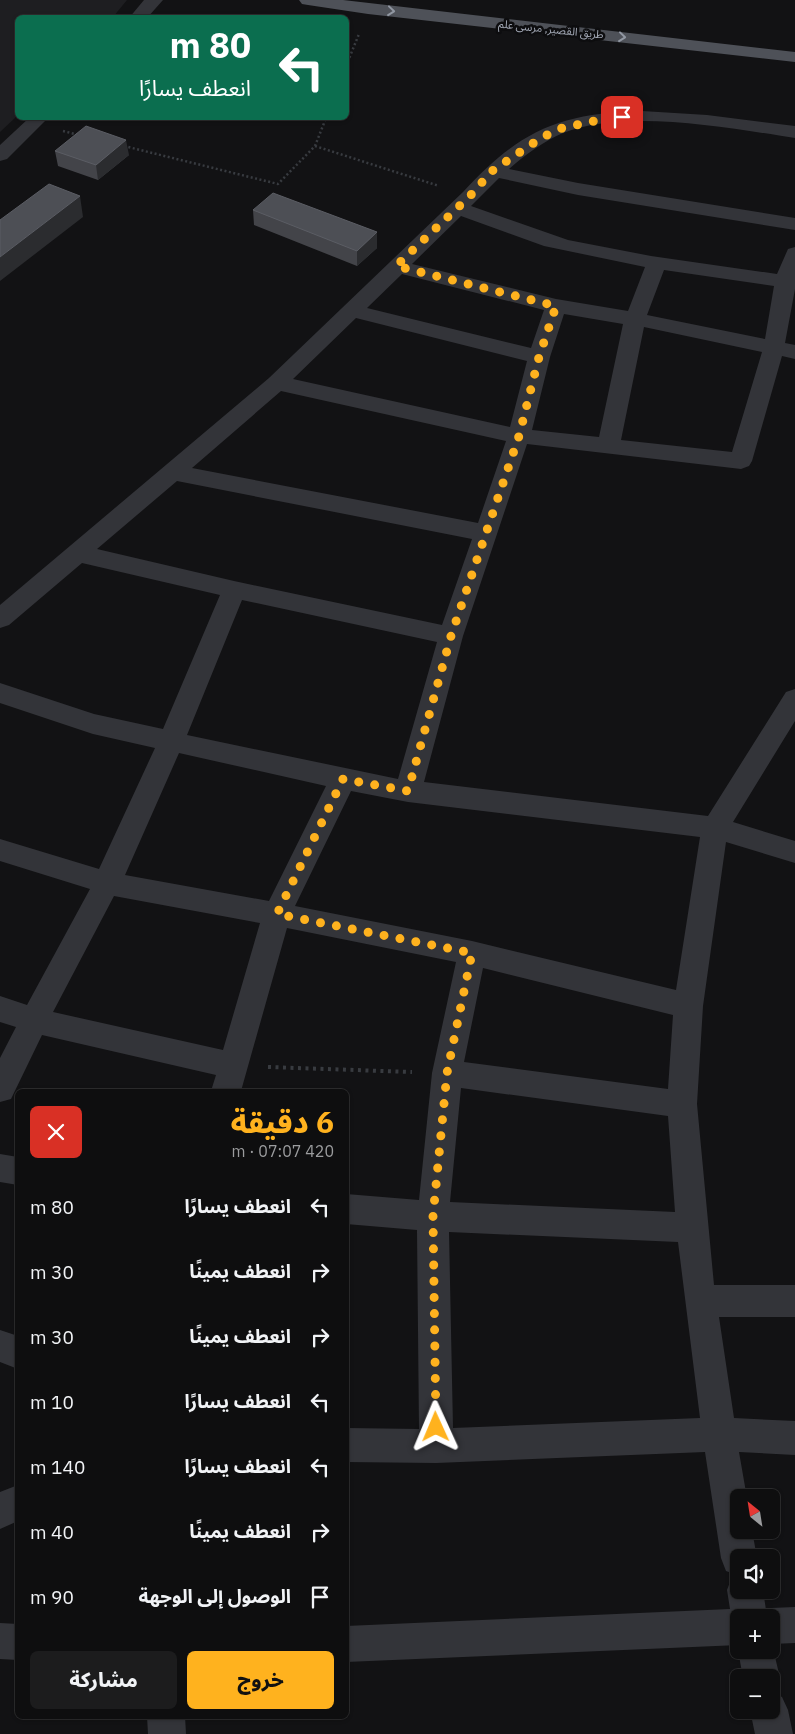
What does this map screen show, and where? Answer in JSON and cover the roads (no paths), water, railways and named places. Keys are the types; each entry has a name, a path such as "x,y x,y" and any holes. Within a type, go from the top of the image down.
{"main road":[{"name":"طريق القصير, مرسى علم","path":"308,0 368,9 795,57"},
{"name":"طريق القصير, مرسى علم","path":"436,0 610,19"}],"street":[{"path":"140,15 154,0"},
{"path":"0,619 277,384 396,266 464,202 492,171 558,129 608,118 636,117 710,120 795,132"},
{"path":"0,155 36,121"},
{"path":"492,171 578,189 795,224"},
{"path":"464,202 516,230 564,245 657,263 790,283"},
{"path":"277,384 519,436 741,461 784,350 790,283 795,253"},
{"path":"608,446 635,319 657,263"},
{"path":"396,266 556,306 635,319 784,350"},
{"path":"408,791 451,636 519,436 539,357 556,306"},
{"path":"352,311 539,357"},
{"path":"171,472 486,532"},
{"path":"76,553 234,590 451,636"},
{"path":"0,1089 34,1020 107,883 171,742 234,590"},
{"path":"0,693 93,724 343,779 408,791 715,828 795,852"},
{"path":"738,1549 700,1301 692,1228 682,1104 688,1006 715,828 795,699"},
{"path":"0,1009 230,1079 277,914 343,779"},
{"path":"0,850 107,883 277,914 472,953 688,1006"},
{"path":"436,1446 433,1216 447,1073 472,953"},
{"path":"447,1073 682,1104"},
{"path":"0,1168 15,1170"},
{"path":"349,1209 433,1216 692,1228"},
{"path":"700,1301 795,1301"},
{"path":"0,1346 15,1352"},
{"path":"349,1445 436,1446 719,1434 795,1438"},
{"path":"0,1511 15,1504"},
{"path":"780,1626 795,1625"},
{"path":"349,1644 730,1627"},
{"path":"0,1641 15,1642"},
{"path":"166,1719 167,1734"},
{"path":"771,1719 774,1734"}]}
